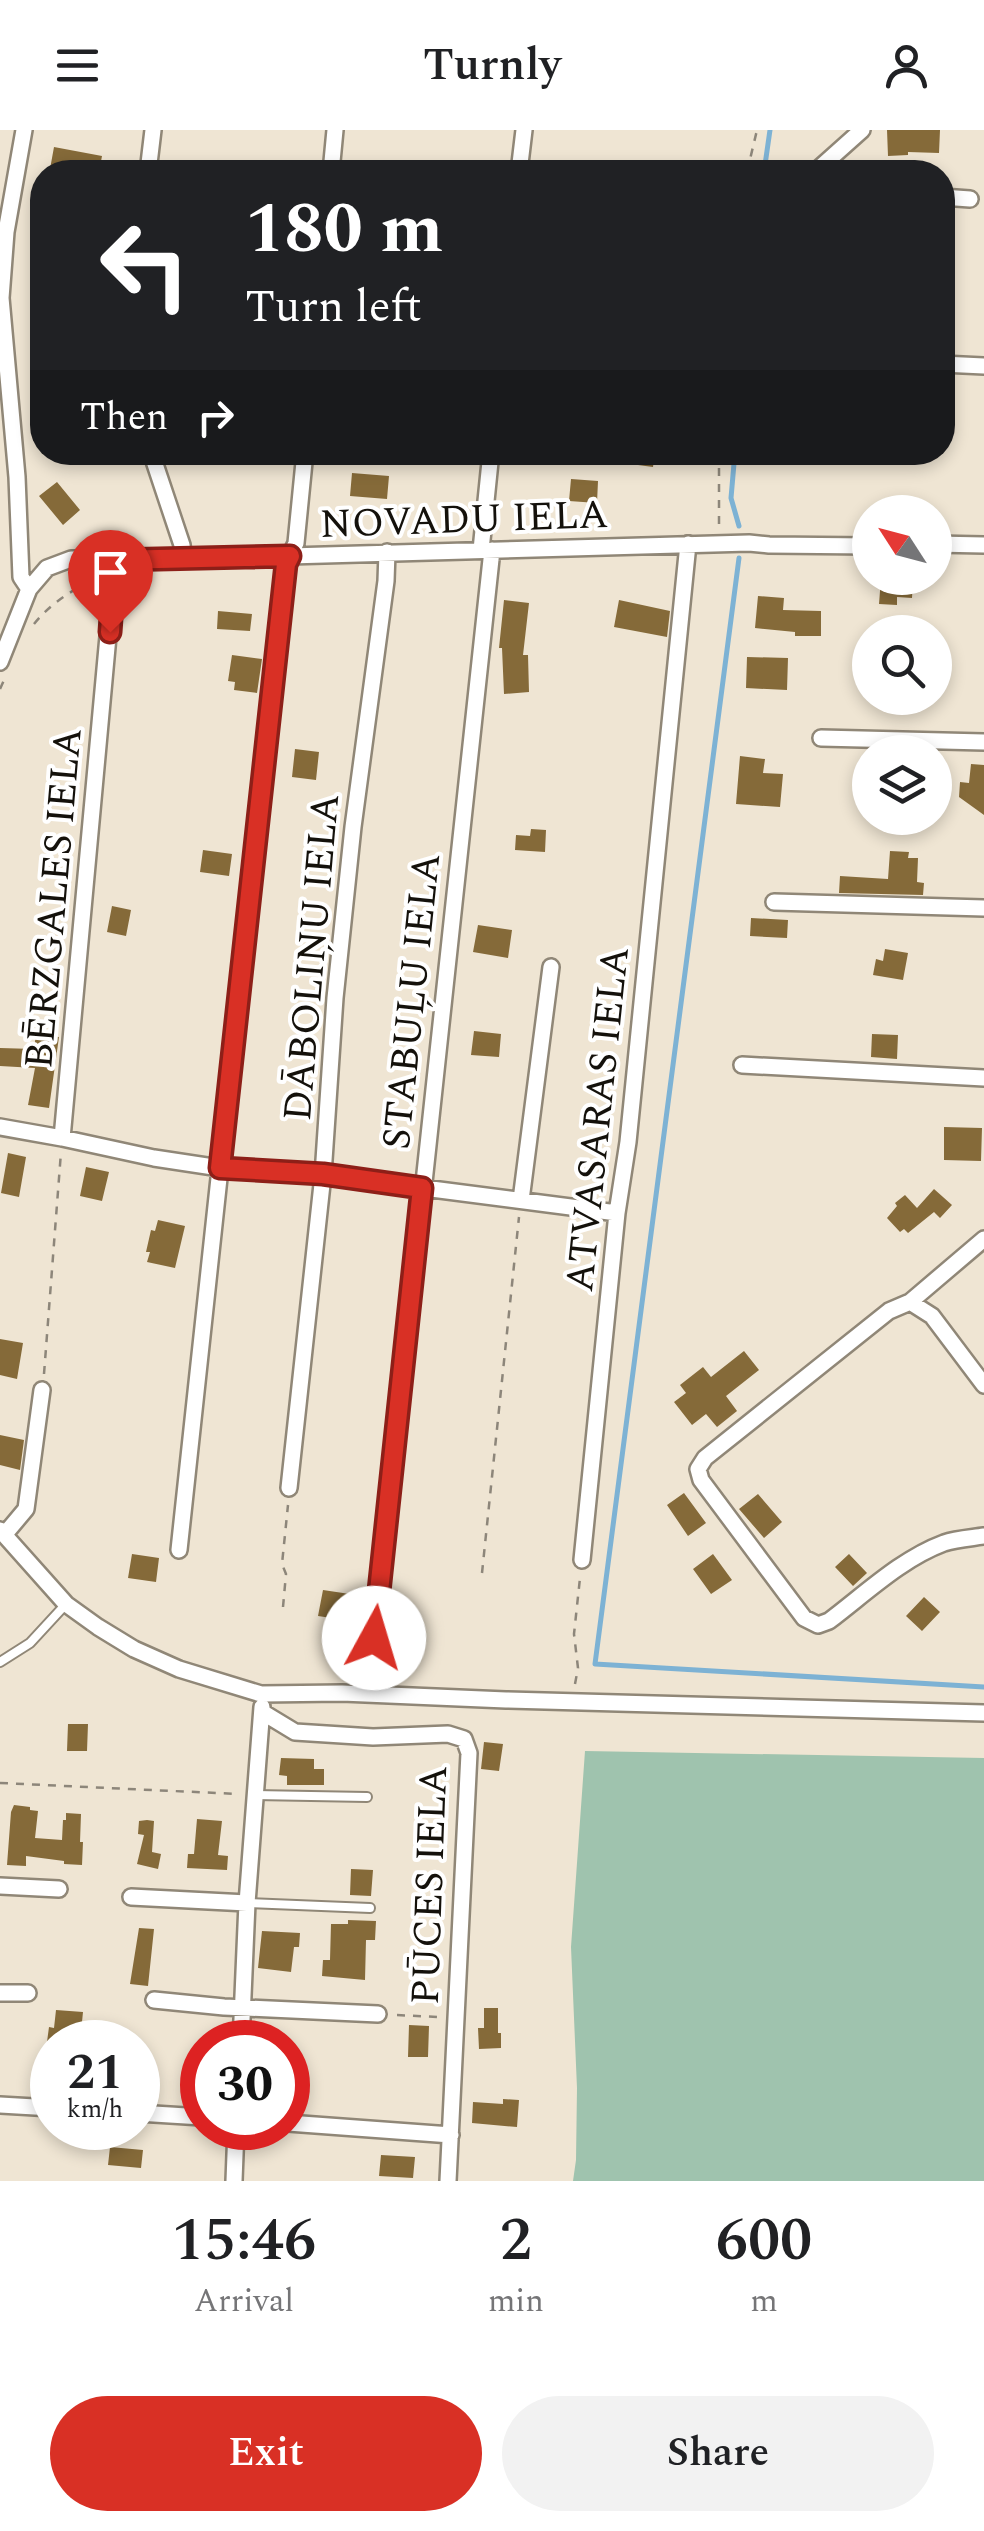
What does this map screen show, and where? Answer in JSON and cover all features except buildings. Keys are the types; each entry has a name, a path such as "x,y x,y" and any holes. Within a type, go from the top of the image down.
{"street":[{"path":"0,662 30,589 20,577 16,477 2,362 6,232 24,130"},
{"path":"149,160 152,130"},
{"path":"332,160 335,130"},
{"path":"520,160 524,130"},
{"path":"829,160 862,130"},
{"path":"955,198 970,199"},
{"path":"955,365 984,366"},
{"path":"156,465 184,559"},
{"path":"179,1550 286,564 296,543 304,465"},
{"name":"STABUĻU IELA","path":"374,1638 486,550 490,465"},
{"name":"NOVADU IELA","path":"30,589 47,568 71,559 749,542 769,546 852,546"},
{"name":"ATVASARAS IELA","path":"582,1560 688,544"},
{"path":"952,545 984,546"},
{"name":"DĀBOLIŅU IELA","path":"289,1488 323,1174 343,922 387,552"},
{"name":"BĒRZGALES IELA","path":"62,1138 115,560"},
{"path":"821,738 984,742"},
{"path":"774,902 984,908"},
{"path":"520,1200 551,967"},
{"path":"742,1065 984,1078"},
{"path":"0,1128 220,1168 323,1174 618,1213"},
{"path":"984,1240 910,1302 889,1310 705,1458 698,1468 701,1480 804,1618 818,1625 924,1553 946,1542 984,1536"},
{"path":"910,1302 932,1316 984,1385"},
{"path":"42,1390 26,1509 2,1532 66,1604 134,1648 179,1669 262,1694 342,1693 984,1713"},
{"path":"242,2020 262,1694"},
{"name":"PŪCES IELA","path":"262,1712 295,1732 373,1737 448,1734 464,1739 469,1753 448,2181"},
{"path":"0,1886 59,1889"},
{"path":"130,1898 247,1904"},
{"path":"0,1992 28,1993"},
{"path":"154,2000 378,2014"},
{"path":"0,2105 30,2107"},
{"path":"310,2125 451,2135"},
{"path":"234,2181 235,2150"}],"lane":[{"path":"0,1662 30,1643 66,1604"},
{"path":"255,1794 368,1798"},
{"path":"247,1904 370,1908"}],"path":[{"path":"750,160 757,130"},
{"path":"719,465 720,532"},
{"path":"42,1390 62,1138"},
{"path":"482,1574 520,1200"},
{"path":"284,1607 286,1574 282,1564 289,1488"},
{"path":"573,1700 578,1668 574,1634 582,1560"},
{"path":"0,1782 255,1794"},
{"path":"378,2014 455,2018"}],"green space":[{"path":"585,1751 984,1758 984,2181 573,2181 577,2088 571,1947"}],"waterway":[{"path":"766,160 770,130"},
{"path":"734,465 731,498 739,526"},
{"path":"739,558 595,1664 984,1687"}],"route":[{"path":"110,632 115,560 290,556 286,564 220,1168 323,1174 422,1188 374,1638"}]}
